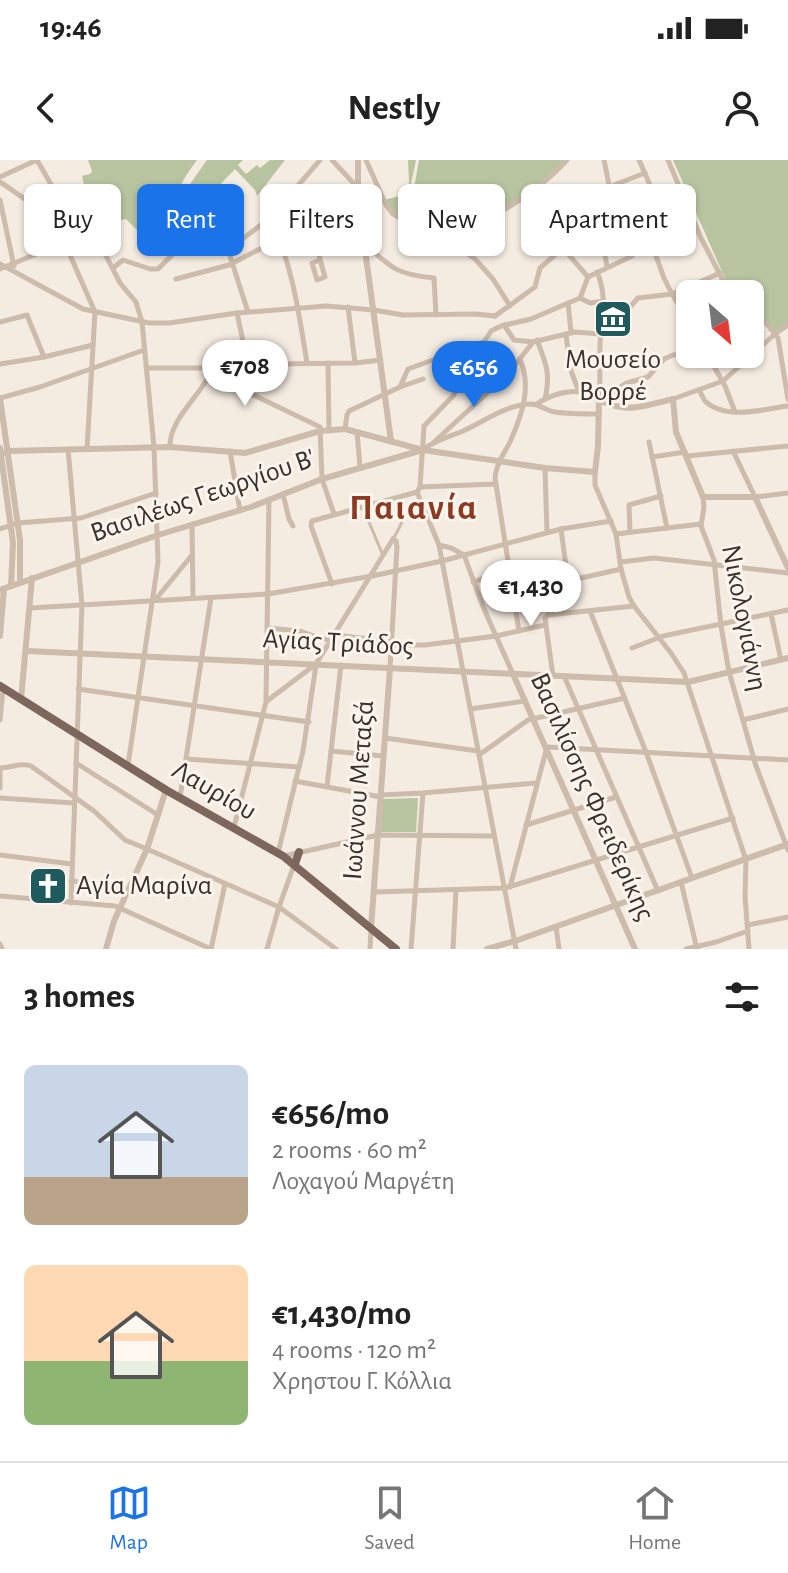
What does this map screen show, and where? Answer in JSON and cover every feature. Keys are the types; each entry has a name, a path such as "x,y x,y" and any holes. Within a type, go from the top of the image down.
{"main road":[{"name":"Λαυρίου","path":"2,687 166,790 295,864 396,949"},
{"path":"295,864 299,852"}],"street":[{"path":"24,196 0,179 37,160 51,184"},
{"path":"299,184 320,160"},
{"path":"332,160 354,184"},
{"path":"358,160 358,184"},
{"path":"366,160 386,205 398,217"},
{"path":"544,184 567,160"},
{"path":"604,160 608,184"},
{"path":"639,160 648,184"},
{"path":"668,160 701,238 723,280"},
{"path":"617,184 645,173"},
{"path":"0,200 14,268"},
{"path":"248,312 228,250 260,226"},
{"path":"176,279 232,263 260,249"},
{"path":"14,268 38,256"},
{"path":"70,256 95,312 87,449"},
{"path":"107,256 120,283 136,302 142,322 154,447 158,535 154,600 128,765"},
{"path":"113,268 123,260 158,269 171,256"},
{"path":"284,256 307,363"},
{"path":"319,256 320,260"},
{"path":"367,256 391,441"},
{"path":"379,256 390,266 419,277 434,278 436,315"},
{"path":"468,256 493,279 510,306"},
{"path":"2,266 14,268 83,309 142,322 169,323 237,313 326,306 403,315 495,316 535,287 540,268 554,256"},
{"path":"570,256 588,277"},
{"path":"606,256 607,267"},
{"path":"515,945 507,888 494,836 439,545 418,489 424,426 453,396 491,331 531,319 580,298 588,277 632,256"},
{"path":"657,256 676,301"},
{"path":"597,272 604,301 599,349 601,383 595,485 616,534 629,597 688,682 746,860 749,949"},
{"path":"603,316 630,307 640,297 672,294 720,273"},
{"path":"580,298 590,303 604,301"},
{"path":"568,303 570,368 579,392"},
{"path":"348,307 355,363"},
{"path":"237,313 248,365"},
{"path":"0,322 27,315 44,357"},
{"path":"495,316 514,340 535,341 589,331 601,334"},
{"path":"764,322 775,334 785,362 788,399"},
{"path":"434,442 508,409 537,404 575,390 619,408 635,408 673,399 723,381 788,325"},
{"path":"423,450 491,389 535,341"},
{"path":"535,341 548,375 545,399"},
{"path":"400,387 408,369 484,342"},
{"path":"0,364 93,345"},
{"path":"20,583 20,540 2,452 0,398 144,350"},
{"path":"599,400 627,383 651,376 664,359 676,355"},
{"path":"519,631 496,472 524,405 525,373 520,359"},
{"path":"146,368 210,371 248,365 381,360"},
{"path":"328,363 329,430"},
{"path":"715,368 735,412"},
{"path":"210,371 247,393 318,425 322,479 334,514"},
{"path":"170,447 171,434 203,388 210,371"},
{"path":"345,429 348,412 423,379"},
{"path":"699,390 705,401 723,411 748,412 788,406"},
{"name":"Νικολογιάννη","path":"673,399 676,432 703,497 701,524 712,553 729,672 754,758 787,846"},
{"path":"537,404 553,412 599,414"},
{"path":"2,452 154,447 250,452 320,431 345,429 423,450 595,472"},
{"path":"357,432 360,467"},
{"path":"649,442 667,528"},
{"path":"652,457 788,446"},
{"path":"68,449 82,605 71,903"},
{"name":"Βασιλέως Γεωργίου Β'","path":"5,589 158,535 240,511 322,479 423,450"},
{"path":"230,451 240,511"},
{"path":"511,584 568,581 654,558 788,571 733,451"},
{"path":"545,468 547,532"},
{"path":"332,584 311,526 312,521 418,489 496,484"},
{"path":"0,529 15,524 93,515 156,493"},
{"path":"703,497 755,497 788,493"},
{"path":"283,494 293,526"},
{"path":"630,532 629,505 661,496"},
{"path":"266,702 316,664 323,654 404,518 395,498"},
{"path":"234,828 266,702 269,500"},
{"path":"362,506 384,556"},
{"path":"30,608 268,594 396,571 547,532 611,521"},
{"path":"0,636 5,589 13,558 15,524"},
{"path":"192,524 193,598"},
{"path":"616,534 701,524"},
{"path":"561,529 568,581"},
{"name":"Ιωάννου Μεταξά","path":"370,949 396,571 397,547 393,539"},
{"path":"439,545 464,555"},
{"path":"154,600 192,555"},
{"name":"Βασιλίσσης Φρειδερίκης","path":"464,555 496,636 635,949"},
{"path":"473,582 509,569"},
{"path":"21,699 32,578"},
{"path":"552,581 545,625 553,676"},
{"path":"180,797 211,598"},
{"path":"548,615 634,606"},
{"path":"632,648 659,637 788,610"},
{"path":"590,611 692,878"},
{"path":"771,614 784,659"},
{"path":"268,628 300,631 319,638 363,637 417,645 496,636 545,625"},
{"path":"319,638 323,654"},
{"name":"Αγίας Τριάδος","path":"27,651 688,682 784,659"},
{"path":"316,664 309,722 281,855 378,835 494,836"},
{"path":"327,786 341,665"},
{"path":"564,676 658,891"},
{"path":"0,720 2,687"},
{"path":"78,689 309,722"},
{"path":"385,738 478,753 533,718 625,698"},
{"path":"470,709 525,701"},
{"path":"743,720 788,709"},
{"path":"507,888 547,747 788,760"},
{"path":"331,751 383,756"},
{"path":"187,759 299,767"},
{"path":"76,763 158,815"},
{"path":"0,788 0,768 28,765 112,826 125,840 279,907 336,949"},
{"path":"295,781 381,796 536,783"},
{"path":"106,949 114,921 147,849 166,790"},
{"path":"411,949 423,793"},
{"path":"525,825 616,797"},
{"path":"0,798 74,800"},
{"path":"374,892 507,888 733,818"},
{"path":"487,949 515,945 556,927 787,846"},
{"path":"0,855 72,864"},
{"path":"267,949 295,864"},
{"path":"71,881 128,892"},
{"path":"681,882 697,948"},
{"path":"0,896 121,908 211,949 225,884"},
{"path":"453,949 456,890"},
{"path":"686,949 788,917"},
{"path":"556,927 559,949"}],"green space":[{"path":"88,160 197,160 182,184 137,184 137,230 126,219 121,220 121,184 84,184 82,176 92,171"},
{"path":"207,160 243,160 238,165 246,174 270,160 285,160 266,184 260,184 257,196 235,169 221,184 190,184"},
{"path":"408,160 416,160 411,184"},
{"path":"419,160 564,160 541,184 521,184 521,198 507,207 505,184 415,184"},
{"path":"673,160 788,160 788,324 776,332 764,321 764,280 726,280 696,212 696,184 684,184"},
{"path":"398,196 398,216 392,210 384,200"},
{"path":"418,798 416,832 381,832 383,799"}],"place":[{"name":"Μουσείο Βορρέ","path":"613,319"},
{"name":"Αγία Μαρίνα","path":"48,886"}],"district":[{"name":"Παιανία","path":"414,508"}]}
